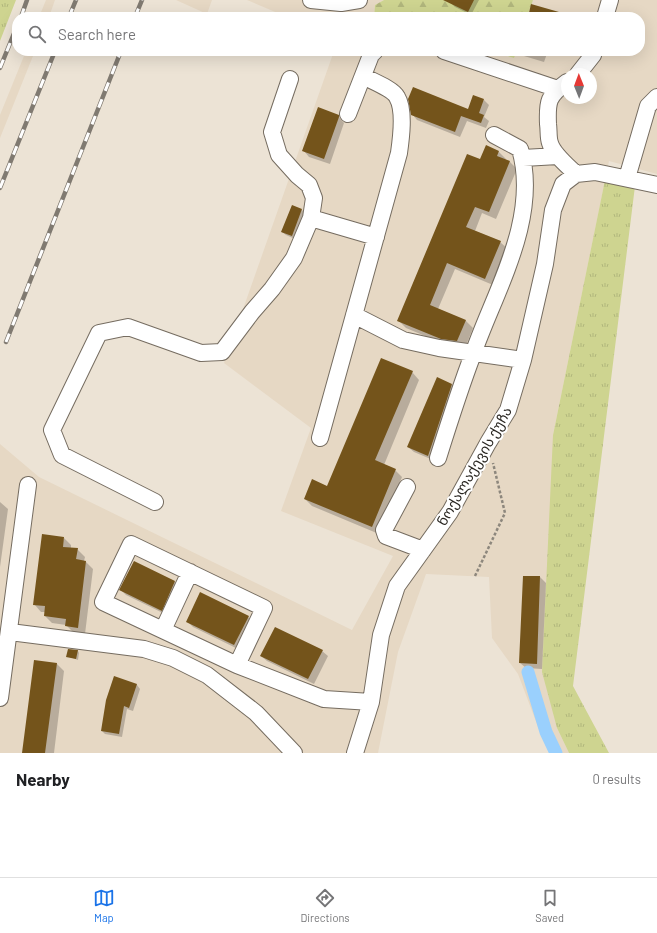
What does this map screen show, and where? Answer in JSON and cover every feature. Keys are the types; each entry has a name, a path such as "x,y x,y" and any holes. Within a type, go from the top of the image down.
{"street":[{"path":"311,0 341,3 359,0"},
{"path":"348,114 371,56"},
{"path":"461,56 561,85"},
{"path":"583,68 592,56"},
{"path":"320,438 399,153 402,134 397,97 388,89 363,76"},
{"path":"155,502 62,455 52,430 99,333 128,328 201,353 222,352 252,312 272,289 294,258 311,218 314,198 309,185 297,175 279,155 272,132 290,79"},
{"path":"561,86 551,96 547,109 550,144 558,156 576,174 595,172 657,185"},
{"path":"627,178 648,106 657,98"},
{"path":"438,458 473,353 516,245 525,192 525,165 520,150 494,135"},
{"path":"523,158 558,156"},
{"name":"ნოქალაქევის ქუჩა","path":"355,753 371,702 381,635 397,586 450,512 508,410 523,360 545,264 553,210 562,184 576,174"},
{"path":"311,218 376,237"},
{"path":"354,315 403,340 440,348 523,360"},
{"path":"0,698 10,632 28,485"},
{"path":"407,487 384,530 386,536 423,550"},
{"path":"237,665 264,608 130,544 103,602 237,665 324,699 371,702"},
{"path":"163,630 190,572"},
{"path":"10,632 144,649 174,658 207,675 256,713 294,753"}],"path":[{"path":"475,576 505,513 488,443"}],"shaded area":[{"path":"46,0 55,0 51,12 41,12"},
{"path":"176,0 212,0 208,12 203,12"},
{"path":"247,0 384,0 375,5 374,12 275,12"},
{"path":"533,0 657,0 657,174 609,161 553,435 557,728 569,753 551,753 540,732 518,674 492,638 489,577 426,574 398,652 378,753 0,753 0,444 39,477 352,630 393,556 281,511 311,428 224,363 332,56 507,56 514,58 515,56 645,56 645,12 529,12"},
{"path":"24,56 33,56 0,138 0,115"}],"green space":[{"path":"0,0 16,0 0,41"},
{"path":"384,0 533,0 529,12 374,12 375,5"},
{"path":"605,180 635,186 573,686 609,753 569,753 557,728 542,672 553,435"}],"building":[{"path":"443,0 474,0 468,12"},
{"path":"531,4 559,12 529,12"},
{"path":"413,87 468,109 473,95 484,99 479,113 484,115 481,123 461,116 455,132 411,115 408,99"},
{"path":"318,107 339,115 324,159 302,151"},
{"path":"486,145 499,151 497,156 510,161 489,212 475,207 466,227 501,241 485,279 447,263 430,305 466,320 457,341 441,339 397,321 467,154 480,159"},
{"path":"292,205 302,209 292,236 281,232"},
{"path":"381,358 413,371 375,460 396,469 372,527 304,499 312,479 327,486"},
{"path":"437,377 452,384 428,456 407,447"},
{"path":"42,534 64,537 63,547 78,548 76,559 86,561 78,628 65,626 66,619 44,616 45,606 33,605"},
{"path":"134,561 175,581 162,611 119,590"},
{"path":"523,576 540,576 537,664 519,663"},
{"path":"200,592 249,616 234,645 186,622"},
{"path":"275,627 323,650 308,679 260,656"},
{"path":"68,649 78,650 76,659 66,657"},
{"path":"34,660 57,663 45,753 22,753"},
{"path":"114,676 137,684 129,708 124,706 119,734 101,731 106,700"}],"waterway":[{"path":"528,672 546,732 556,753"}],"railway":[{"path":"23,12 27,0"},
{"path":"71,12 76,0"},
{"path":"137,12 142,0"},
{"path":"0,68 12,38"},
{"path":"0,188 53,56"},
{"path":"6,342 119,56"}]}
